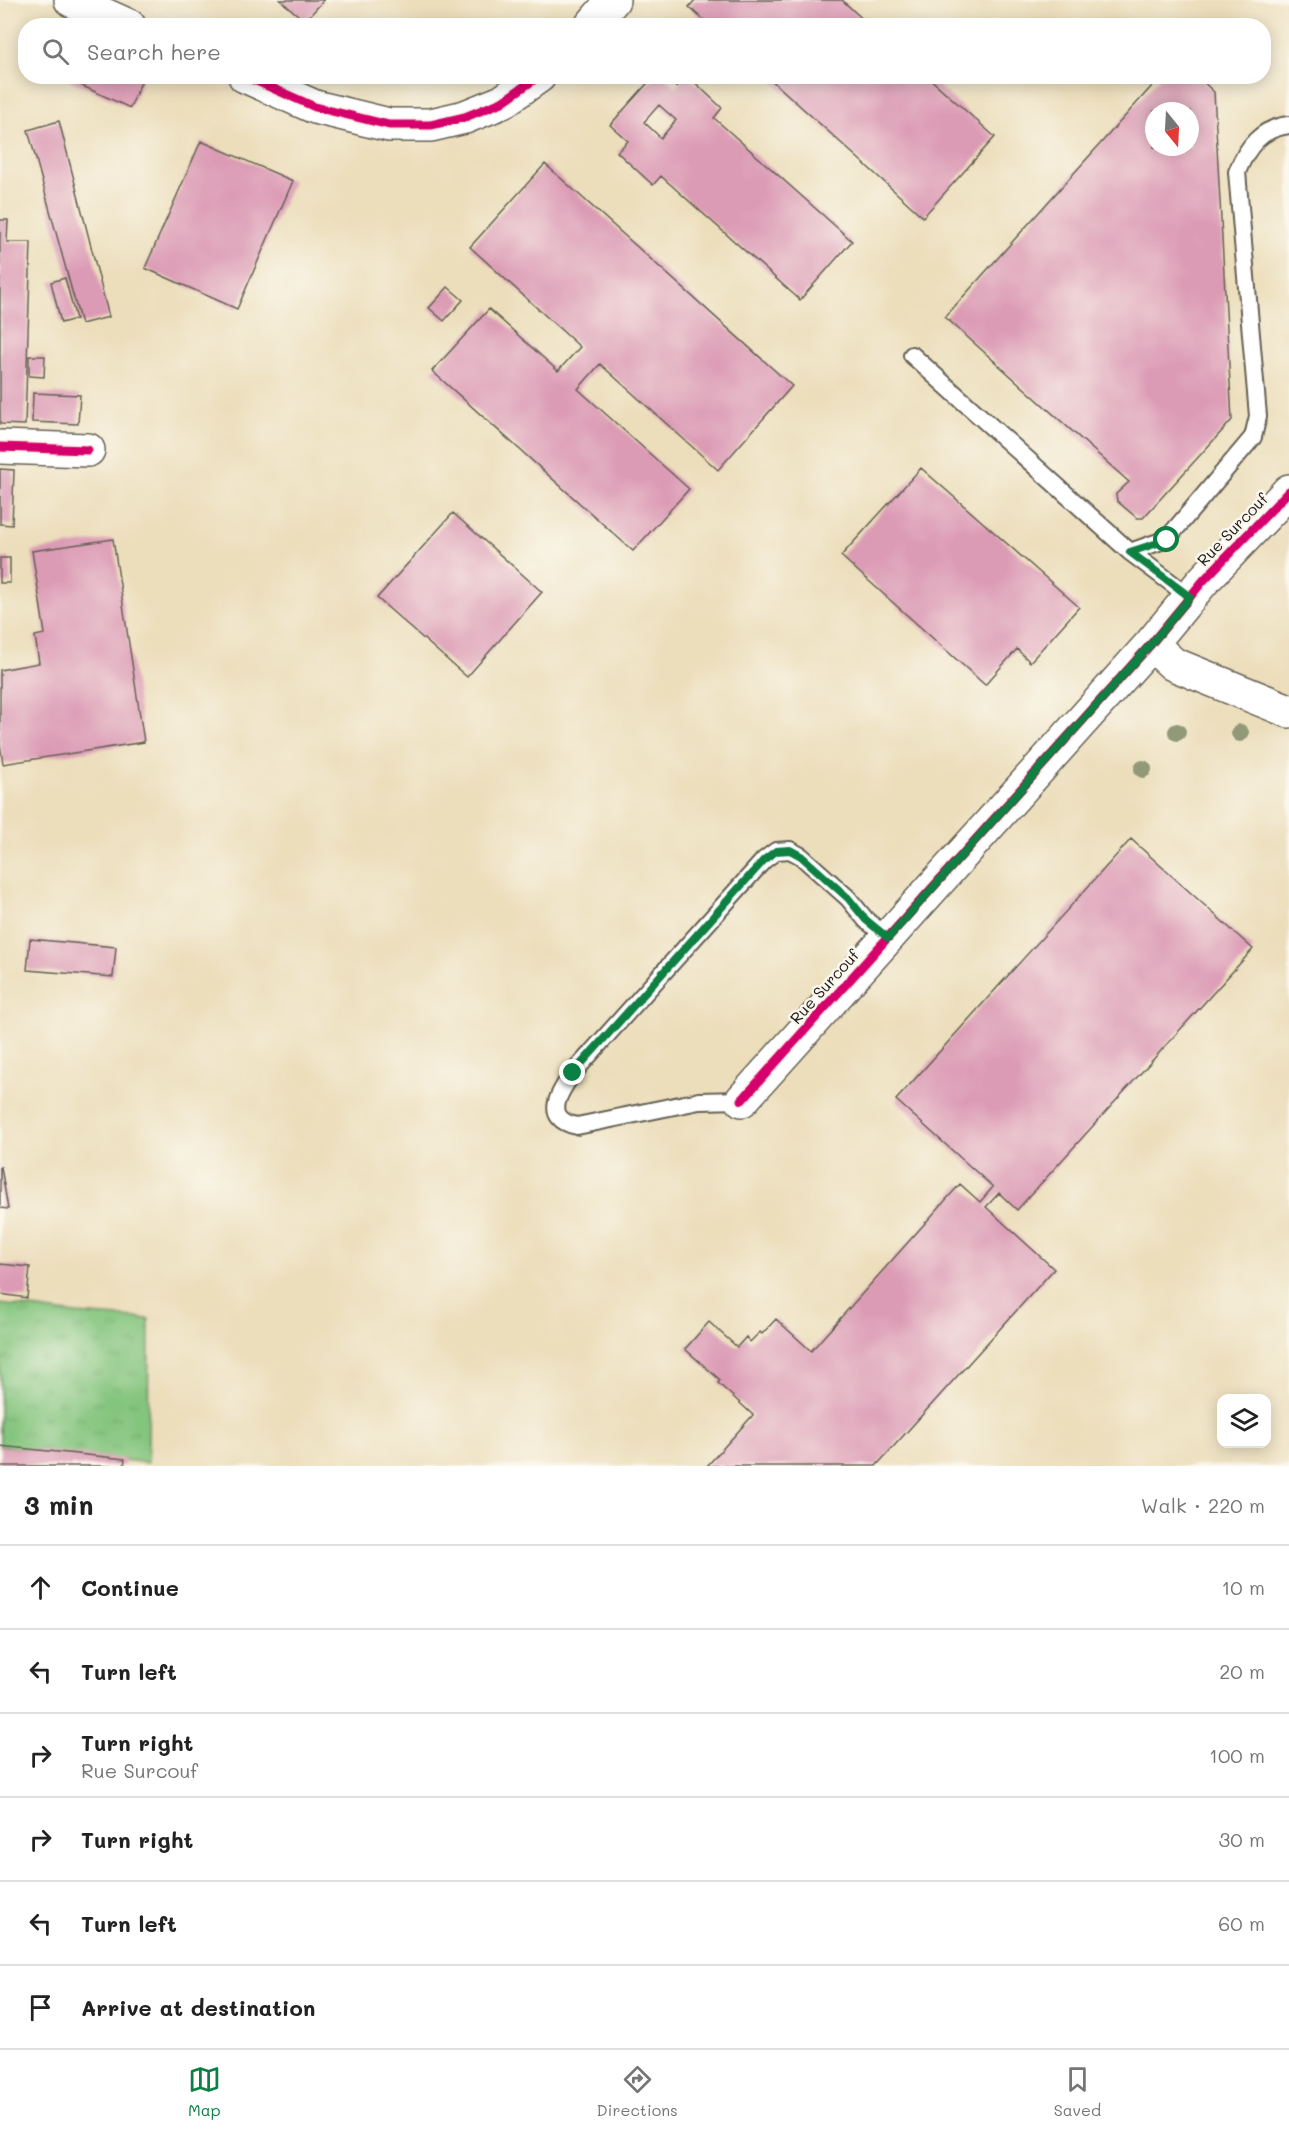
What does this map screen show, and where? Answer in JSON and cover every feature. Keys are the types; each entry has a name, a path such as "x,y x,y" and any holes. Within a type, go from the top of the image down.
{"street":[{"path":"71,0 111,18"},
{"path":"598,18 614,0"},
{"path":"263,84 315,107 389,125 431,125 465,117 502,102 528,84"},
{"path":"0,447 88,450"},
{"name":"Rue Surcouf","path":"742,1100 1151,644 1190,597 1289,491"},
{"path":"1151,644 1173,664 1289,711"}],"lane":[{"path":"1130,552 1167,540 1253,437 1258,416 1237,172 1244,156 1259,135 1289,125"},
{"path":"912,355 1130,552 1190,597"},
{"path":"742,1100 699,1101 577,1126 567,1124 555,1106 559,1093 573,1073 764,860 776,851 790,850 801,856 848,898 866,920 888,938"}],"green space":[{"path":"0,1304 76,1314 149,1319 148,1463 0,1446"}],"building":[{"path":"280,0 324,0 308,18 301,18"},
{"path":"695,0 842,0 861,18 701,18 689,7"},
{"path":"78,84 140,84 130,108"},
{"path":"647,84 673,84 676,87 678,84 696,84 722,108 714,118 852,241 800,300 661,176 653,185 617,152 628,141 610,125","holes":["659,105 676,120 661,138 644,122"]},
{"path":"776,84 936,84 995,137 923,217"},
{"path":"1154,84 1206,84 1214,92 1232,420 1143,518 1137,518 1117,501 1116,494 1129,482 945,317"},
{"path":"59,121 109,317 81,324 28,130"},
{"path":"201,141 293,181 237,309 145,268"},
{"path":"545,164 792,386 718,470 600,364 578,389 689,489 633,551 432,371 489,309 558,371 580,347 470,247"},
{"path":"0,220 8,220 7,242 31,242 25,425 0,424"},
{"path":"65,278 76,319 61,323 51,282"},
{"path":"448,287 463,300 444,321 429,308"},
{"path":"29,356 45,356 44,377 29,376"},
{"path":"33,393 80,395 78,424 32,422"},
{"path":"921,468 1079,607 1030,662 1017,649 985,685 841,556"},
{"path":"0,469 14,470 12,525 0,524"},
{"path":"453,513 542,592 467,677 377,598"},
{"path":"113,539 144,742 3,764 0,744 0,670 39,663 35,636 45,634 32,551"},
{"path":"0,558 10,558 10,583 0,583"},
{"path":"1131,839 1253,949 1017,1210 999,1193 986,1207 1054,1269 876,1466 707,1466 753,1415 718,1383 720,1380 685,1349 709,1322 737,1347 746,1337 750,1342 760,1332 762,1334 776,1319 811,1351 960,1184 980,1202 993,1187 896,1100"},
{"path":"30,939 116,947 113,977 27,970"},
{"path":"1,1167 8,1209 0,1208"},
{"path":"0,1264 30,1267 27,1298 0,1294"},
{"path":"0,1446 125,1459 124,1466 0,1466"}],"cycle path":[{"path":"263,84 315,107 389,125 431,125 465,117 502,102 528,84"},
{"path":"0,447 88,450"},
{"path":"742,1100 1151,644 1203,581 1289,491"}],"route":[{"path":"573,1073 764,860 776,851 790,850 801,856 848,898 866,920 888,938 1151,644 1190,597 1130,552 1167,540"}]}
